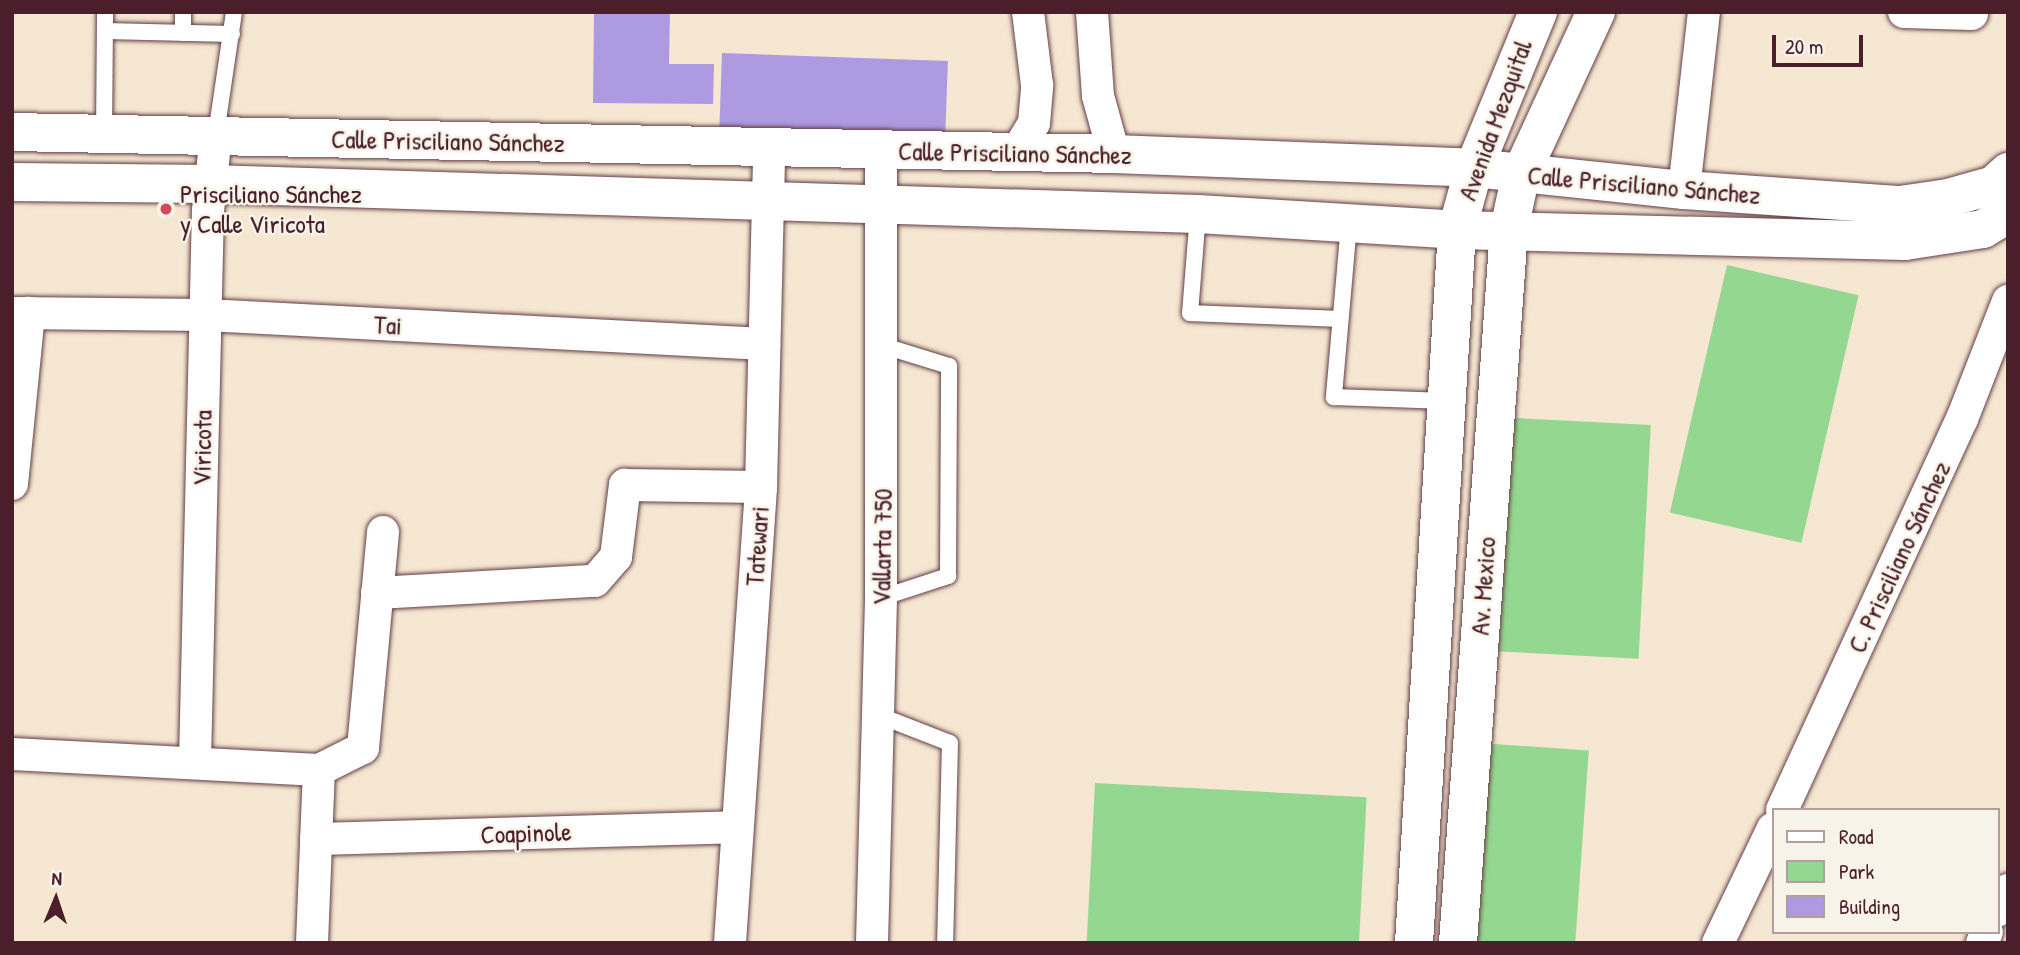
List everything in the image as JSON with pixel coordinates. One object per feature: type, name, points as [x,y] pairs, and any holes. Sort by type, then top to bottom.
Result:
[{"type":"main road","name":"Avenida Mezquital","points":[[1457,230],[1474,168],[1538,12]]},
{"type":"main road","name":"Avenida Mezquital","points":[[1508,229],[1521,174],[1596,12]]},
{"type":"main road","name":"Calle Prisciliano Sánchez","points":[[12,132],[1114,154],[1474,168],[1684,190],[1900,205],[1948,198],[1994,185],[2008,172]]},
{"type":"main road","name":"Calle Prisciliano Sánchez","points":[[12,182],[210,184],[881,207],[1198,214],[1457,230],[1508,229],[1905,241],[1983,229],[2008,214]]},
{"type":"main road","name":"Av. Mexico","points":[[1458,943],[1508,229]]},
{"type":"main road","name":"Av. Mexico","points":[[1414,943],[1457,230]]},
{"type":"street","points":[[1016,153],[1034,123],[1037,85],[1028,12]]},
{"type":"street","points":[[1092,12],[1098,96],[1114,154]]},
{"type":"street","points":[[1684,190],[1704,12]]},
{"type":"street","points":[[1904,12],[1972,14]]},
{"type":"street","name":"Viricota","points":[[195,761],[210,184],[216,134]]},
{"type":"street","name":"Tatewari","points":[[730,943],[761,487],[769,148]]},
{"type":"street","name":"Vallarta 750","points":[[872,943],[884,346],[881,150]]},
{"type":"street","name":"C. Prisciliano Sánchez","points":[[1783,808],[1962,419],[2008,301]]},
{"type":"street","points":[[12,484],[20,313]]},
{"type":"street","name":"Tai","points":[[20,313],[206,315],[764,345]]},
{"type":"street","points":[[377,593],[595,580],[617,557],[625,485],[761,487]]},
{"type":"street","points":[[12,754],[195,761],[318,770],[363,748],[383,532]]},
{"type":"street","points":[[312,943],[318,770]]},
{"type":"street","name":"Coapinole","points":[[316,839],[736,827]]},
{"type":"street","points":[[1718,943],[1772,830]]},
{"type":"street","points":[[1999,907],[2008,890]]},
{"type":"lane","points":[[104,134],[105,12]]},
{"type":"lane","points":[[183,12],[183,33]]},
{"type":"lane","points":[[216,134],[233,12]]},
{"type":"lane","points":[[105,30],[232,34]]},
{"type":"lane","points":[[1198,214],[1190,313],[1340,319]]},
{"type":"lane","points":[[1349,222],[1334,397],[1446,401]]},
{"type":"lane","points":[[881,598],[948,576],[949,366],[884,346]]},
{"type":"lane","points":[[878,715],[950,743],[945,943]]},
{"type":"green space","points":[[1727,265],[1859,295],[1801,543],[1670,512]]},
{"type":"green space","points":[[1497,417],[1651,425],[1639,659],[1485,651]]},
{"type":"green space","points":[[1481,743],[1589,751],[1575,943],[1467,943]]},
{"type":"green space","points":[[1095,783],[1367,797],[1359,943],[1087,943]]},
{"type":"building","points":[[594,12],[670,12],[669,64],[714,64],[713,104],[593,103]]},
{"type":"building","points":[[722,53],[948,61],[945,136],[719,128]]},
{"type":"place","name":"Prisciliano Sánchez y Calle Viricota","points":[[166,209]]}]
